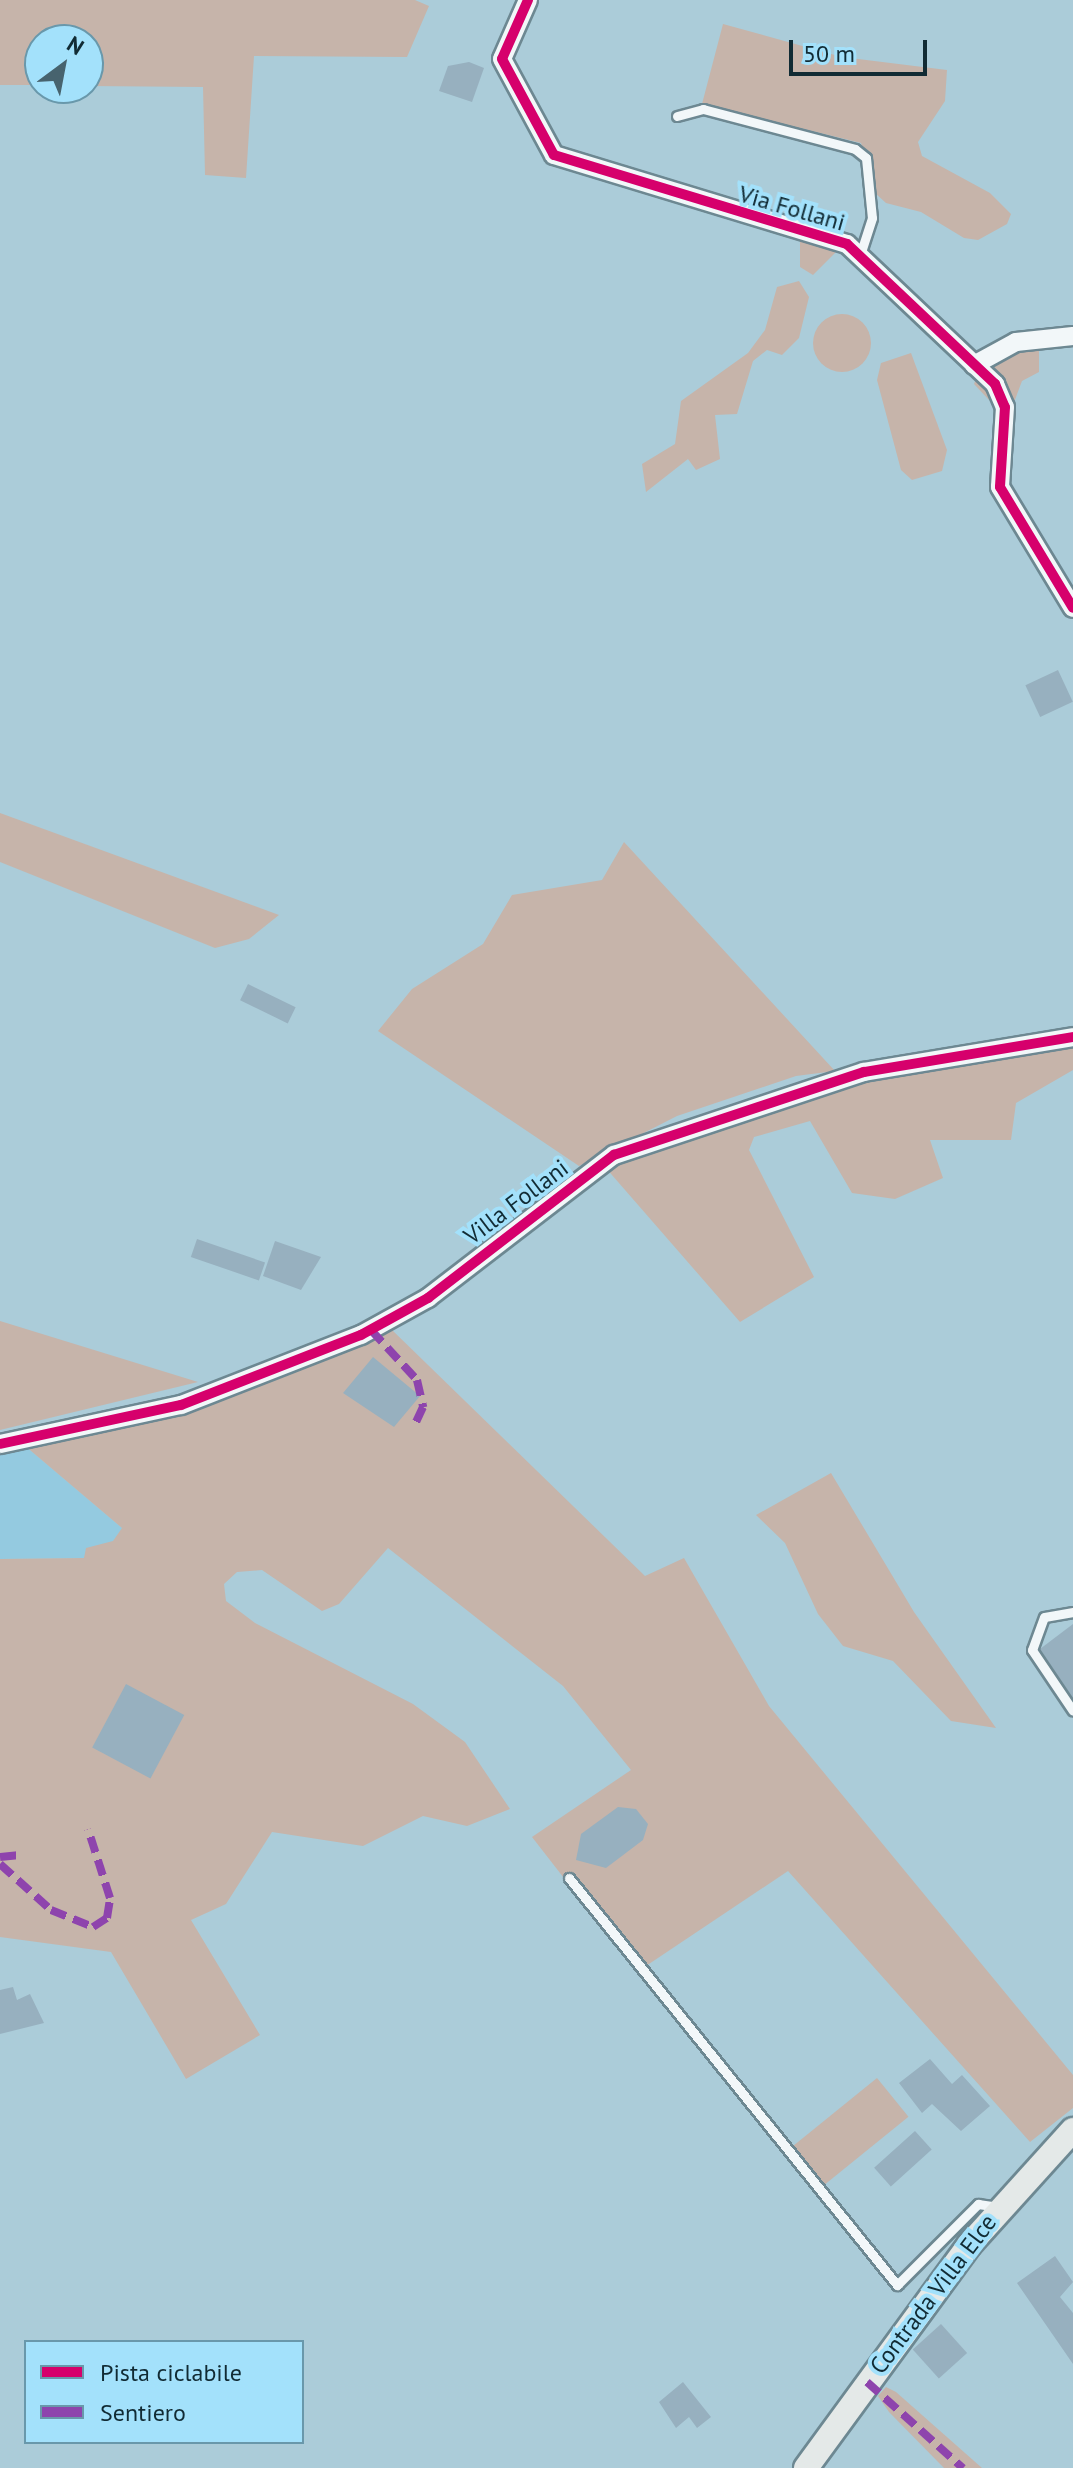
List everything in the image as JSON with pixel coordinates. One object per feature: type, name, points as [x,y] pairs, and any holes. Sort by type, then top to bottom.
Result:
[{"type":"main road","name":"Contrada Villa Elce","points":[[806,2468],[999,2207],[1073,2130]]},
{"type":"street","name":"Via Follani","points":[[528,0],[502,59],[554,155],[861,252],[974,365],[1005,407],[1000,487],[1009,512],[1073,608]]},
{"type":"street","points":[[974,365],[1016,342],[1073,336]]},
{"type":"street","name":"Villa Follani","points":[[0,1444],[181,1405],[360,1336],[428,1298],[614,1155],[864,1072],[1073,1037]]},
{"type":"lane","points":[[677,116],[703,109],[855,149],[866,158],[872,218],[861,252]]},
{"type":"lane","points":[[1073,1612],[1044,1617],[1032,1650],[1073,1711]]},
{"type":"lane","points":[[569,1878],[897,2285],[978,2204],[999,2207]]},
{"type":"shaded area","points":[[0,0],[415,0],[429,6],[407,57],[254,56],[246,178],[205,175],[203,87],[104,86],[104,24],[24,24],[24,85],[0,85]]},
{"type":"shaded area","points":[[723,24],[842,57],[947,70],[945,101],[918,142],[922,156],[990,193],[1011,214],[1007,224],[978,240],[964,238],[921,212],[886,203],[875,193],[861,143],[702,104]]},
{"type":"shaded area","points":[[800,239],[840,248],[813,275],[800,267]]},
{"type":"shaded area","points":[[799,281],[809,297],[799,338],[782,355],[767,350],[753,361],[737,414],[715,415],[720,459],[696,470],[688,459],[646,492],[642,464],[675,444],[681,401],[748,353],[765,330],[777,287]]},
{"type":"shaded area","points":[[842,314],[862,323],[871,343],[862,363],[842,372],[822,363],[813,343],[822,323]]},
{"type":"shaded area","points":[[1039,345],[1039,372],[1022,381],[1013,405],[989,400],[974,384],[986,354]]},
{"type":"shaded area","points":[[911,353],[947,450],[942,471],[912,480],[901,470],[877,380],[881,363]]},
{"type":"shaded area","points":[[0,813],[279,915],[249,939],[215,948],[0,862]]},
{"type":"shaded area","points":[[624,842],[835,1071],[796,1076],[677,1116],[579,1166],[378,1031],[412,989],[483,944],[512,895],[602,880]]},
{"type":"shaded area","points":[[1073,1045],[1073,1070],[1016,1103],[1011,1140],[930,1140],[943,1178],[895,1199],[852,1193],[810,1121],[754,1137],[749,1150],[814,1277],[740,1322],[605,1167],[832,1089]]},
{"type":"shaded area","points":[[0,1321],[198,1382],[0,1430]]},
{"type":"shaded area","points":[[391,1329],[645,1576],[684,1558],[769,1706],[1073,2075],[1073,2108],[1030,2142],[788,1871],[637,1972],[532,1837],[631,1770],[563,1686],[388,1548],[339,1604],[322,1611],[262,1570],[237,1572],[224,1584],[226,1601],[255,1623],[413,1704],[465,1742],[510,1809],[467,1826],[423,1816],[363,1846],[272,1832],[226,1904],[191,1920],[260,2035],[186,2079],[111,1952],[0,1937],[0,1559],[84,1558],[86,1548],[113,1541],[122,1528],[24,1445],[144,1417]]},
{"type":"shaded area","points":[[24,1445],[122,1528],[119,1538],[85,1558],[0,1559],[0,1450]]},
{"type":"shaded area","points":[[831,1473],[914,1612],[996,1728],[951,1721],[893,1661],[843,1646],[818,1614],[785,1543],[756,1515]]},
{"type":"shaded area","points":[[877,2078],[908,2117],[823,2186],[792,2147]]},
{"type":"shaded area","points":[[886,2387],[896,2392],[982,2468],[944,2468],[889,2412],[878,2396]]},
{"type":"building","points":[[469,62],[484,68],[472,102],[439,91],[448,66]]},
{"type":"building","points":[[1058,670],[1073,702],[1040,717],[1025,685]]},
{"type":"building","points":[[248,984],[296,1007],[288,1023],[240,1000]]},
{"type":"building","points":[[197,1239],[265,1262],[259,1280],[191,1257]]},
{"type":"building","points":[[275,1241],[321,1257],[301,1290],[263,1276]]},
{"type":"building","points":[[373,1357],[420,1396],[394,1427],[343,1393]]},
{"type":"building","points":[[1073,1624],[1073,1698],[1040,1649]]},
{"type":"building","points":[[126,1684],[184,1715],[150,1779],[92,1748]]},
{"type":"building","points":[[618,1807],[636,1809],[648,1824],[643,1840],[606,1868],[576,1860],[581,1834]]},
{"type":"building","points":[[13,1987],[17,2000],[30,1994],[44,2023],[0,2034],[0,1990]]},
{"type":"building","points":[[930,2059],[952,2084],[962,2075],[990,2106],[961,2131],[932,2104],[922,2113],[899,2083]]},
{"type":"building","points":[[915,2131],[932,2150],[891,2186],[874,2168]]},
{"type":"building","points":[[1055,2256],[1073,2282],[1060,2297],[1073,2313],[1073,2364],[1017,2283]]},
{"type":"building","points":[[941,2324],[967,2353],[939,2378],[913,2349]]},
{"type":"building","points":[[683,2382],[711,2417],[697,2428],[689,2417],[676,2428],[659,2402]]},
{"type":"marked path","points":[[371,1330],[417,1380],[423,1407],[415,1424]]},
{"type":"marked path","points":[[0,1864],[51,1910],[93,1927],[107,1918],[110,1898],[88,1829]]},
{"type":"marked path","points":[[0,1857],[20,1855]]},
{"type":"marked path","points":[[867,2382],[963,2468]]},
{"type":"cycle path","points":[[528,0],[502,59],[554,155],[847,244],[995,384],[1005,407],[1000,487],[1073,608]]},
{"type":"cycle path","points":[[0,1444],[181,1405],[361,1335],[428,1298],[614,1155],[864,1072],[1073,1037]]}]
